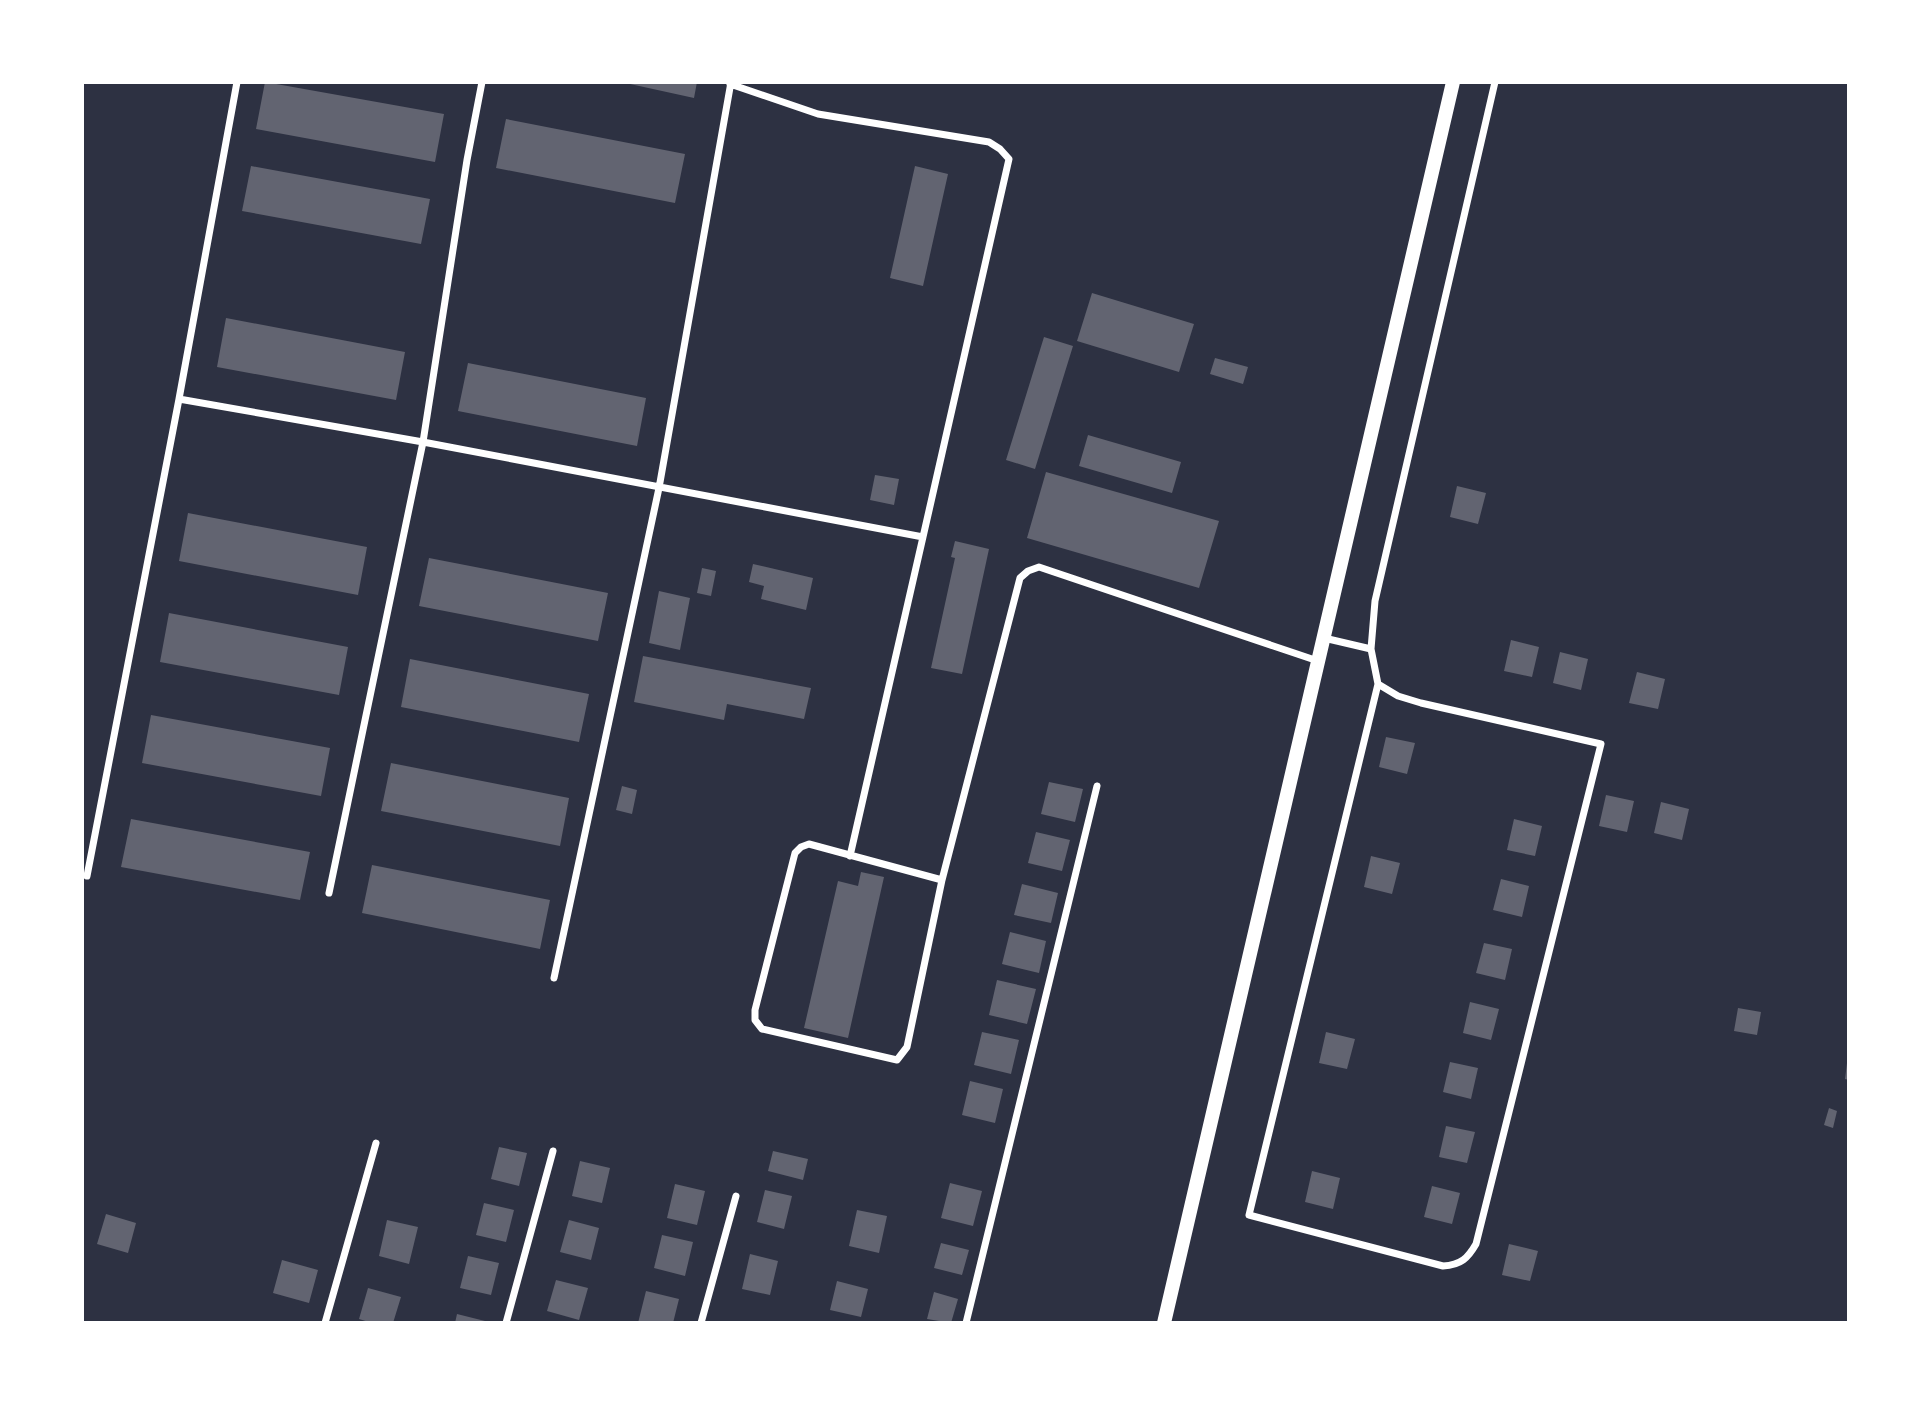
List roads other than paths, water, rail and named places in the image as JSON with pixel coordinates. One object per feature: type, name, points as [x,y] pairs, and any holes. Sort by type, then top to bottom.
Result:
[{"type":"main road","points":[[1164,1323],[1453,82]]},
{"type":"street","points":[[87,876],[237,82]]},
{"type":"street","points":[[330,893],[423,442],[467,160],[482,82]]},
{"type":"street","points":[[1378,684],[1398,696],[1421,704],[1601,744],[1476,1244],[1468,1257],[1456,1265],[1443,1265],[1249,1215],[1378,684],[1371,649],[1375,601],[1495,82]]},
{"type":"street","points":[[554,978],[659,488],[731,83],[818,114],[989,142],[1009,159],[850,856]]},
{"type":"street","points":[[179,399],[423,442],[923,537]]},
{"type":"street","points":[[942,880],[809,844],[801,847],[795,853],[755,1010],[755,1020],[762,1029],[897,1060],[907,1047],[942,880],[1020,578],[1028,571],[1039,567],[1318,662]]},
{"type":"street","points":[[1324,638],[1371,649]]},
{"type":"street","points":[[966,1323],[1097,786]]},
{"type":"street","points":[[325,1323],[376,1143]]},
{"type":"street","points":[[506,1323],[553,1151]]},
{"type":"street","points":[[701,1323],[736,1196]]}]
